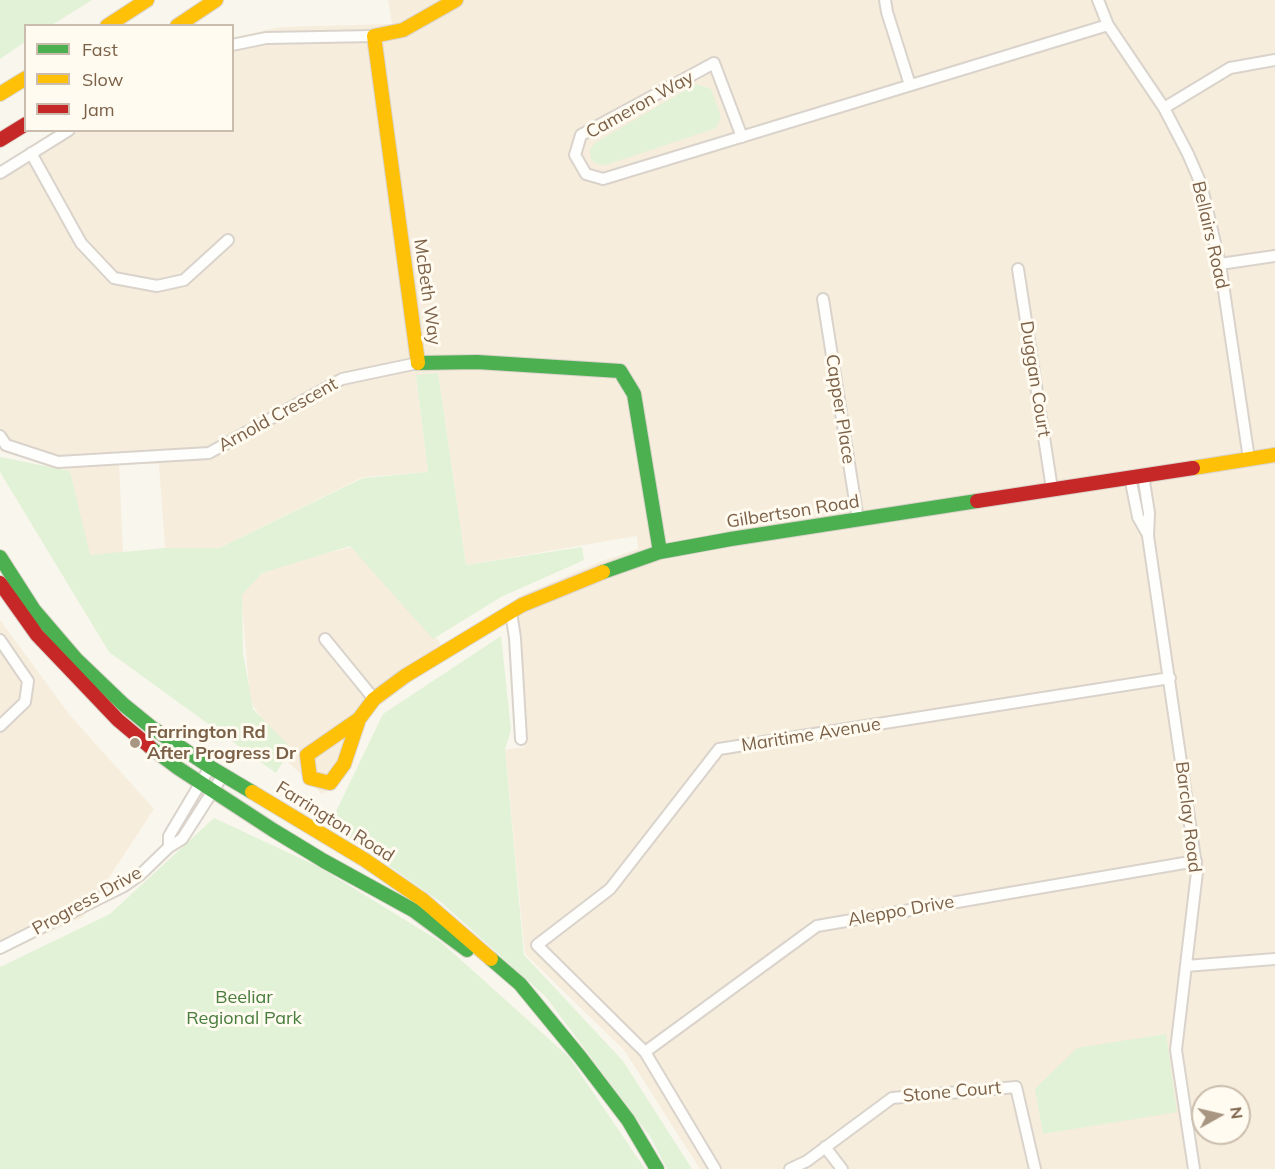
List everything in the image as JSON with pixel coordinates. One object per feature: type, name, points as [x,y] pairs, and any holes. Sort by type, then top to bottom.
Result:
[{"type":"street","points":[[110,24],[147,0]]},
{"type":"street","points":[[180,24],[216,0]]},
{"type":"street","points":[[234,45],[266,38],[374,36],[403,30],[456,0]]},
{"type":"street","points":[[885,0],[910,85]]},
{"type":"street","name":"Bellairs Road","points":[[1098,0],[1108,25],[1164,108],[1188,154],[1200,184],[1220,264],[1249,459]]},
{"type":"street","name":"Cameron Way","points":[[742,137],[714,63],[581,135],[574,155],[586,174],[603,179],[742,137],[1108,25]]},
{"type":"street","name":"McBeth Way","points":[[374,36],[418,363],[477,362],[620,371],[634,394],[660,552]]},
{"type":"street","points":[[1164,108],[1230,68],[1275,60]]},
{"type":"street","points":[[0,94],[24,79]]},
{"type":"street","points":[[0,140],[24,125]]},
{"type":"street","points":[[0,154],[13,132]]},
{"type":"street","points":[[0,173],[66,132]]},
{"type":"street","points":[[31,153],[81,243],[114,278],[157,286],[184,280],[228,240]]},
{"type":"street","points":[[1220,264],[1275,256]]},
{"type":"street","name":"Duggan Court","points":[[1018,269],[1053,489]]},
{"type":"street","name":"Capper Place","points":[[823,299],[858,519]]},
{"type":"street","name":"Arnold Crescent","points":[[0,436],[6,444],[58,462],[209,453],[342,379],[418,363]]},
{"type":"street","name":"Gilbertson Road","points":[[359,719],[344,764],[330,783],[310,778],[307,755],[359,719],[374,699],[405,676],[522,605],[615,567],[660,552],[1275,455]]},
{"type":"street","name":"Barclay Road","points":[[1137,476],[1149,513],[1148,536],[1197,872],[1176,1050],[1194,1169]]},
{"type":"street","name":"Farrington Road","points":[[0,557],[34,610],[76,659],[124,705],[151,727],[210,767],[365,860],[423,900],[520,984],[628,1120],[657,1169]]},
{"type":"street","name":"Farrington Road","points":[[0,583],[37,635],[118,720],[152,749],[207,787],[324,861],[413,910],[455,940],[549,1021]]},
{"type":"street","points":[[511,612],[515,638],[521,739]]},
{"type":"street","points":[[325,639],[374,699]]},
{"type":"street","points":[[0,640],[28,681],[25,702],[0,726]]},
{"type":"street","name":"Maritime Avenue","points":[[645,1052],[537,945],[610,889],[720,749],[1170,678]]},
{"type":"street","name":"Progress Drive","points":[[0,948],[124,886],[141,874],[169,847],[182,839],[207,787],[210,767]]},
{"type":"street","name":"Progress Drive","points":[[207,787],[223,775]]},
{"type":"street","name":"Aleppo Drive","points":[[645,1052],[817,926],[1196,861]]},
{"type":"street","points":[[1186,966],[1275,958]]},
{"type":"street","points":[[645,1052],[715,1169]]},
{"type":"street","name":"Stone Court","points":[[790,1169],[807,1161],[892,1098],[1016,1087],[1035,1169]]},
{"type":"street","points":[[825,1147],[842,1169]]},
{"type":"shaded area","points":[[388,0],[1275,0],[1275,1169],[700,1169],[624,1050],[525,954],[505,750],[525,747],[515,618],[522,595],[602,561],[638,549],[637,536],[466,565],[438,373],[416,376],[428,472],[363,477],[219,548],[165,548],[159,464],[119,464],[123,554],[89,555],[70,471],[0,451],[0,166],[57,132],[234,132],[234,37],[281,27],[392,24]]},
{"type":"shaded area","points":[[357,546],[439,641],[446,658],[405,682],[368,715],[340,784],[322,794],[289,763],[250,700],[241,592],[271,566]]},
{"type":"shaded area","points":[[0,620],[69,714],[154,809],[83,917],[0,955]]},
{"type":"green space","points":[[0,0],[92,0],[54,24],[24,24],[24,43],[0,59]]},
{"type":"green space","points":[[696,84],[711,89],[721,117],[716,128],[606,165],[597,164],[591,159],[590,150],[595,143]]},
{"type":"green space","points":[[438,373],[466,565],[582,547],[584,560],[501,597],[433,639],[350,546],[262,573],[242,595],[243,653],[253,709],[289,746],[286,757],[276,773],[109,652],[0,472],[0,457],[70,471],[90,555],[165,548],[219,548],[363,478],[428,472],[416,375]]},
{"type":"green space","points":[[501,636],[511,730],[505,749],[524,955],[623,1061],[692,1169],[667,1169],[651,1138],[546,997],[442,903],[330,824],[383,714]]},
{"type":"green space","name":"Beeliar Regional Park","points":[[214,818],[319,867],[441,942],[569,1057],[645,1169],[0,1169],[0,967],[110,914]]},
{"type":"green space","points":[[1166,1034],[1177,1112],[1043,1134],[1035,1089],[1077,1048]]},
{"type":"building","points":[[296,802],[303,806],[300,810],[294,806]]},
{"type":"traffic: fast","points":[[418,363],[477,362],[620,371],[634,394],[660,552]]},
{"type":"traffic: fast","points":[[603,572],[660,552],[977,501]]},
{"type":"traffic: fast","points":[[0,557],[34,610],[76,659],[124,705],[151,727],[252,792]]},
{"type":"traffic: fast","points":[[150,747],[273,830],[413,910],[467,950]]},
{"type":"traffic: fast","points":[[491,959],[520,984],[580,1057],[628,1120],[657,1169]]},
{"type":"traffic: slow","points":[[110,24],[147,0]]},
{"type":"traffic: slow","points":[[180,24],[216,0]]},
{"type":"traffic: slow","points":[[418,363],[374,36],[403,30],[456,0]]},
{"type":"traffic: slow","points":[[0,94],[24,79]]},
{"type":"traffic: slow","points":[[1193,468],[1275,455]]},
{"type":"traffic: slow","points":[[359,719],[344,764],[330,783],[310,778],[307,755],[359,719],[374,699],[405,676],[522,605],[603,572]]},
{"type":"traffic: slow","points":[[252,792],[365,860],[423,900],[491,959]]},
{"type":"traffic: jam","points":[[0,140],[24,125]]},
{"type":"traffic: jam","points":[[977,501],[1193,468]]},
{"type":"traffic: jam","points":[[0,583],[37,635],[118,720],[150,747]]},
{"type":"place","name":"Farrington Rd After Progress Dr","points":[[135,743]]}]
